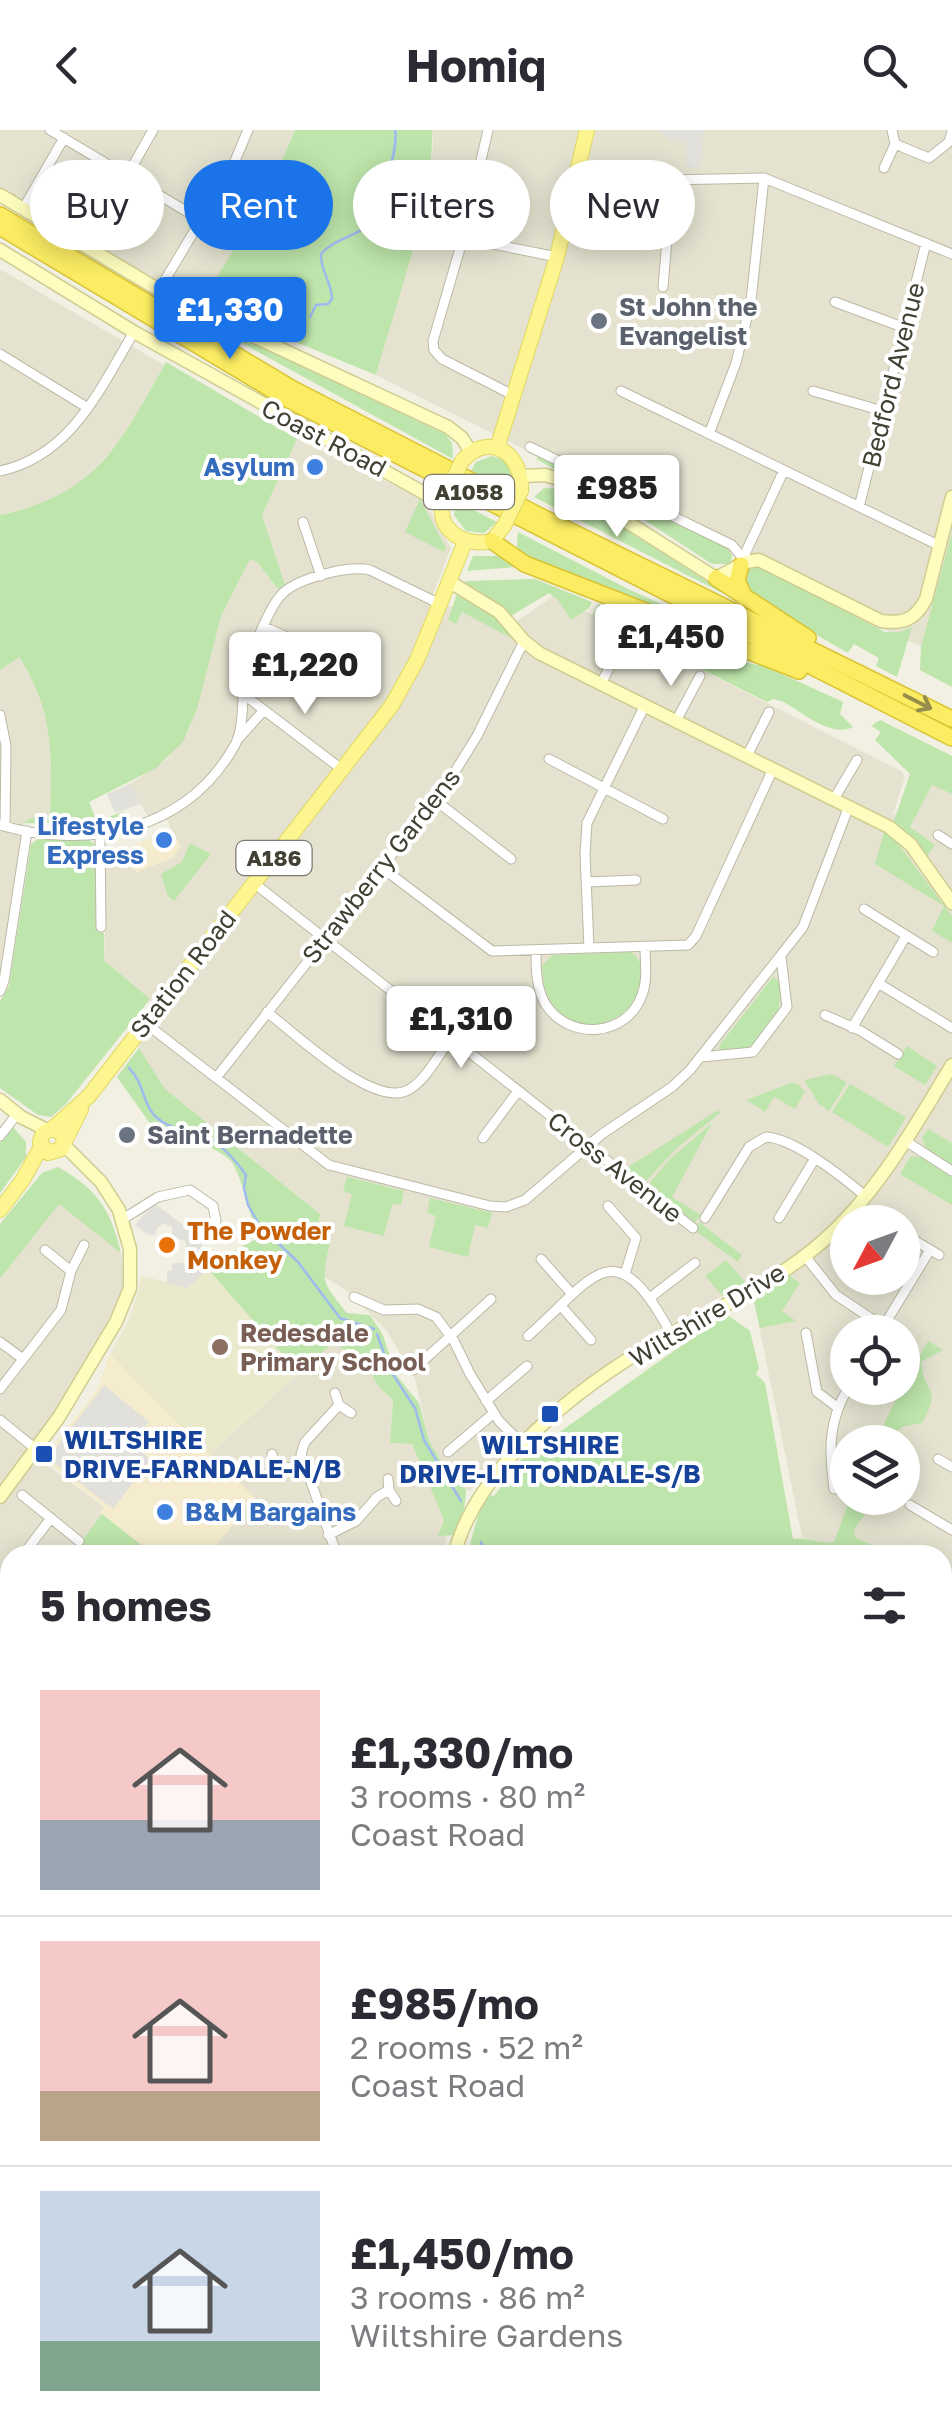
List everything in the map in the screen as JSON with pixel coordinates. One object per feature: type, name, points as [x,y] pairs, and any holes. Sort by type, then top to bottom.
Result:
[{"type":"highway","name":"Coast Road","points":[[0,215],[293,389],[952,719]]},
{"type":"highway","name":"Coast Road","points":[[0,228],[289,400],[951,737]]},
{"type":"highway","points":[[492,541],[525,564],[760,654],[951,737]]},
{"type":"highway","points":[[744,561],[738,581],[746,598]]},
{"type":"highway","points":[[716,578],[884,685]]},
{"type":"main road","points":[[580,160],[587,130]]},
{"type":"main road","points":[[498,448],[558,250]]},
{"type":"main road","points":[[483,447],[498,448],[510,455],[522,484],[504,526],[492,541],[465,542],[444,520],[444,499],[466,456],[483,447]]},
{"type":"main road","name":"Station Road","points":[[0,1210],[392,705],[417,660],[465,542]]},
{"type":"street","points":[[50,130],[100,160]]},
{"type":"street","points":[[136,160],[153,130]]},
{"type":"street","points":[[235,160],[248,130]]},
{"type":"street","points":[[481,160],[488,130]]},
{"type":"street","points":[[884,168],[896,144],[892,130]]},
{"type":"street","points":[[896,144],[930,158],[949,142],[952,130]]},
{"type":"street","points":[[23,209],[64,138]]},
{"type":"street","points":[[709,434],[736,362],[751,302],[764,178]]},
{"type":"street","points":[[695,179],[764,178],[952,254]]},
{"type":"street","points":[[0,195],[160,290],[448,427],[462,438],[466,456]]},
{"type":"street","name":"Bedford Avenue","points":[[858,506],[926,244]]},
{"type":"street","points":[[160,290],[184,249]]},
{"type":"street","name":"Coast Road","points":[[0,250],[134,332],[444,499]]},
{"type":"street","points":[[459,250],[433,340],[434,350],[442,360],[514,396]]},
{"type":"street","points":[[526,250],[557,256]]},
{"type":"street","points":[[662,286],[665,250]]},
{"type":"street","points":[[835,302],[905,328]]},
{"type":"street","points":[[0,471],[30,462],[74,430],[134,332]]},
{"type":"street","points":[[3,358],[88,408]]},
{"type":"street","points":[[621,391],[940,546]]},
{"type":"street","points":[[813,391],[883,412]]},
{"type":"street","points":[[530,447],[732,545],[744,561]]},
{"type":"street","points":[[744,561],[784,470]]},
{"type":"street","points":[[522,484],[538,474],[558,479],[716,578],[744,561],[759,560],[880,621],[897,623],[910,620],[926,599],[952,497]]},
{"type":"street","points":[[303,522],[320,576]]},
{"type":"street","points":[[238,740],[246,672],[282,593],[320,576],[364,568],[440,604]]},
{"type":"street","points":[[450,582],[499,612],[539,653],[849,806],[906,840],[952,903]]},
{"type":"street","points":[[264,627],[324,653]]},
{"type":"street","points":[[601,684],[624,638]]},
{"type":"street","name":"Strawberry Gardens","points":[[216,1078],[436,800],[477,736],[524,641]]},
{"type":"street","points":[[676,721],[700,676]]},
{"type":"street","points":[[243,694],[344,771]]},
{"type":"street","points":[[590,948],[587,823],[645,705]]},
{"type":"street","points":[[0,715],[6,746],[2,825],[28,832],[100,834],[146,824],[190,798],[264,710]]},
{"type":"street","points":[[747,756],[769,712]]},
{"type":"street","points":[[549,759],[663,819]]},
{"type":"street","points":[[834,799],[857,760]]},
{"type":"street","points":[[381,868],[486,948],[498,952],[684,946],[693,940],[773,769]]},
{"type":"street","points":[[852,771],[862,777]]},
{"type":"street","points":[[436,800],[511,859]]},
{"type":"street","points":[[144,1023],[329,1165],[506,1208],[520,1203],[588,1146],[672,1087],[701,1057],[807,920],[849,806]]},
{"type":"street","points":[[0,991],[28,832]]},
{"type":"street","points":[[100,834],[102,927]]},
{"type":"street","points":[[938,835],[952,844]]},
{"type":"street","points":[[587,882],[636,880]]},
{"type":"street","name":"Cross Avenue","points":[[254,883],[693,1228]]},
{"type":"street","points":[[864,909],[932,952]]},
{"type":"street","points":[[852,1028],[906,936]]},
{"type":"street","points":[[536,950],[539,990],[550,1009],[566,1023],[589,1030],[618,1023],[636,1007],[646,980],[645,947]]},
{"type":"street","points":[[701,1057],[746,1054],[756,1048],[787,1007],[781,957]]},
{"type":"street","points":[[878,983],[952,1028]]},
{"type":"street","points":[[267,1012],[355,1079],[393,1094],[408,1091],[416,1084],[451,1038]]},
{"type":"street","points":[[825,1015],[898,1054]]},
{"type":"street","name":"Wiltshire Drive","points":[[457,1545],[477,1501],[497,1473],[586,1391],[671,1334],[805,1256],[838,1227],[907,1142],[948,1082],[952,1065]]},
{"type":"street","points":[[483,1138],[518,1091]]},
{"type":"street","points":[[0,1100],[92,1174],[108,1192],[123,1220],[131,1259],[126,1299],[100,1348],[37,1450],[0,1496]]},
{"type":"street","points":[[0,1136],[19,1116]]},
{"type":"street","points":[[705,1218],[745,1153],[762,1138],[778,1138],[866,1196]]},
{"type":"street","points":[[907,1142],[952,1170]]},
{"type":"street","points":[[779,1218],[814,1160]]},
{"type":"street","points":[[123,1220],[163,1194],[190,1190],[214,1206],[216,1220],[210,1229]]},
{"type":"street","points":[[608,1206],[636,1238]]},
{"type":"street","points":[[712,1207],[725,1215]]},
{"type":"street","points":[[625,1274],[636,1238],[647,1229]]},
{"type":"street","points":[[920,1243],[935,1252],[920,1270]]},
{"type":"street","points":[[0,1389],[60,1310],[84,1244]]},
{"type":"street","points":[[45,1250],[71,1271]]},
{"type":"street","points":[[805,1256],[836,1294],[863,1315]]},
{"type":"street","points":[[541,1258],[571,1293]]},
{"type":"street","points":[[651,1297],[694,1263]]},
{"type":"street","points":[[528,1336],[571,1293],[599,1274],[625,1274],[651,1297],[671,1334]]},
{"type":"street","points":[[354,1297],[384,1310],[427,1311],[451,1336],[494,1413],[524,1446]]},
{"type":"street","points":[[413,1370],[492,1299]]},
{"type":"street","points":[[561,1306],[592,1340]]},
{"type":"street","points":[[806,1333],[816,1392],[836,1407],[832,1425]]},
{"type":"street","points":[[0,1342],[23,1359]]},
{"type":"street","points":[[414,1349],[424,1360]]},
{"type":"street","points":[[486,1401],[527,1366]]},
{"type":"street","points":[[335,1394],[339,1404],[350,1413]]},
{"type":"street","points":[[333,1545],[315,1485],[303,1462],[303,1444],[339,1404]]},
{"type":"street","points":[[448,1452],[494,1413]]},
{"type":"street","points":[[0,1420],[37,1450]]},
{"type":"street","points":[[272,1454],[272,1469],[303,1462]]},
{"type":"street","points":[[938,1459],[952,1467]]},
{"type":"street","points":[[328,1535],[356,1521],[388,1484],[396,1501]]},
{"type":"street","points":[[22,1494],[79,1540]]},
{"type":"street","points":[[920,1510],[952,1530]]},
{"type":"street","points":[[31,1545],[52,1518]]},
{"type":"shaded area","points":[[0,130],[295,130],[282,160],[184,160],[184,250],[233,250],[201,303],[103,250],[164,250],[164,160],[30,160],[30,207],[0,189]]},
{"type":"shaded area","points":[[432,130],[952,130],[952,532],[921,647],[376,375],[410,250],[530,250],[530,160],[431,160]]},
{"type":"shaded area","points":[[657,130],[703,130],[701,168],[695,168],[695,160],[686,160],[687,142],[671,140]]},
{"type":"shaded area","points":[[0,269],[164,365],[125,435],[86,479],[46,503],[0,515]]},
{"type":"shaded area","points":[[297,439],[424,500],[451,548],[432,597],[502,632],[553,596],[593,615],[901,771],[905,777],[893,815],[896,813],[909,827],[932,784],[952,794],[952,1545],[871,1545],[855,1537],[825,1544],[802,1537],[750,1282],[619,1359],[504,1452],[470,1491],[466,1490],[442,1463],[429,1440],[415,1379],[387,1331],[346,1290],[323,1276],[330,1242],[317,1230],[320,1214],[165,1089],[139,1048],[150,999],[104,960],[106,866],[113,854],[137,872],[180,847],[162,810],[148,817],[130,784],[165,761],[189,731],[221,616],[250,558],[278,589],[285,585],[262,515]]},
{"type":"shaded area","points":[[0,642],[19,657],[39,693],[49,728],[51,771],[50,819],[36,822],[34,818],[23,824],[0,983]]},
{"type":"shaded area","points":[[130,784],[141,804],[115,813],[107,794]]},
{"type":"shaded area","points":[[172,830],[181,847],[172,858],[137,872],[113,854]]},
{"type":"shaded area","points":[[59,1203],[121,1253],[125,1279],[110,1323],[32,1454],[104,1507],[100,1512],[141,1545],[0,1545],[0,1279]]},
{"type":"shaded area","points":[[154,1203],[199,1237],[208,1269],[187,1288],[167,1283],[167,1271],[172,1270],[172,1264],[187,1262],[186,1241],[172,1237],[172,1227],[164,1223],[155,1235],[135,1225]]},
{"type":"shaded area","name":"Redesdale Primary School","points":[[214,1262],[333,1341],[209,1455],[110,1354],[130,1318],[142,1276],[187,1287]]},
{"type":"shaded area","points":[[333,1341],[369,1370],[393,1400],[390,1443],[412,1444],[449,1523],[445,1545],[216,1545],[255,1498],[209,1455]]},
{"type":"shaded area","points":[[110,1354],[255,1498],[216,1545],[141,1545],[100,1513],[104,1506],[43,1459],[97,1390]]},
{"type":"shaded area","points":[[104,1385],[149,1422],[133,1443],[150,1460],[113,1509],[48,1458]]},
{"type":"green space","points":[[295,130],[432,130],[431,160],[353,160],[353,250],[412,250],[376,375],[201,303],[233,250],[333,250],[333,160],[282,160]]},
{"type":"green space","points":[[178,308],[445,434],[452,443],[453,459]]},
{"type":"green space","points":[[166,362],[297,439],[262,515],[285,585],[278,589],[257,562],[250,559],[221,616],[197,709],[183,742],[156,768],[89,802],[97,821],[123,812],[121,825],[23,823],[34,817],[37,822],[50,819],[49,735],[40,698],[19,657],[0,670],[0,515],[34,506],[84,479],[119,440]]},
{"type":"green space","points":[[541,455],[727,547],[732,555],[731,564],[712,564],[623,506],[536,459]]},
{"type":"green space","points":[[492,456],[510,468],[513,490],[471,471],[476,462]]},
{"type":"green space","points":[[544,488],[562,489],[738,601],[534,497]]},
{"type":"green space","points":[[420,499],[446,548],[444,552],[405,532]]},
{"type":"green space","points":[[457,502],[497,522],[484,533],[466,531],[454,515]]},
{"type":"green space","points":[[518,532],[628,589],[721,631],[719,634],[531,562],[517,547]]},
{"type":"green space","points":[[952,532],[952,687],[920,670],[921,647]]},
{"type":"green space","points":[[473,556],[503,556],[515,567],[467,571]]},
{"type":"green space","points":[[751,567],[760,567],[885,632],[912,627],[897,677],[876,666],[879,658],[854,644],[848,653],[754,599],[741,576]]},
{"type":"green space","points":[[535,579],[592,602],[571,620],[549,593],[511,616],[465,581]]},
{"type":"green space","points":[[457,594],[493,613],[513,639],[462,612],[456,624],[448,620]]},
{"type":"green space","points":[[598,604],[659,634],[764,666],[843,702],[840,714],[853,727],[826,727],[782,701],[767,702],[593,615]]},
{"type":"green space","points":[[880,720],[952,756],[952,794],[932,785],[910,827],[935,845],[926,858],[893,824],[910,774],[875,740],[881,732],[871,726]]},
{"type":"green space","points":[[884,832],[896,841],[952,916],[952,943],[932,931],[944,906],[875,864]]},
{"type":"green space","points":[[38,839],[89,840],[96,845],[97,932],[104,933],[104,960],[150,999],[65,1105],[51,1117],[38,1115],[0,1088],[0,1001],[9,986],[31,844]]},
{"type":"green space","points":[[190,843],[211,854],[174,901],[168,896],[161,874],[182,862]]},
{"type":"green space","points":[[631,952],[639,961],[640,980],[629,1007],[618,1017],[590,1024],[576,1022],[563,1016],[549,1000],[542,966],[552,955]]},
{"type":"green space","points":[[773,977],[779,981],[780,1002],[770,1026],[748,1048],[720,1050],[719,1046]]},
{"type":"green space","points":[[907,1046],[937,1066],[925,1085],[894,1066]]},
{"type":"green space","points":[[139,1048],[165,1089],[320,1214],[317,1230],[330,1242],[325,1274],[328,1287],[347,1313],[370,1315],[382,1333],[397,1376],[419,1403],[429,1440],[442,1463],[466,1490],[464,1511],[454,1535],[438,1536],[444,1520],[412,1444],[390,1443],[393,1400],[369,1370],[334,1342],[299,1373],[208,1269],[258,1238],[245,1196],[227,1157],[202,1142],[177,1145],[149,1122],[117,1077]]},
{"type":"green space","points":[[831,1074],[847,1082],[829,1111],[819,1104],[804,1080]]},
{"type":"green space","points":[[791,1083],[805,1092],[795,1109],[774,1097],[765,1112],[746,1100]]},
{"type":"green space","points":[[850,1084],[906,1117],[888,1147],[832,1112]]},
{"type":"green space","points":[[718,1110],[720,1113],[677,1148],[643,1184],[625,1169]]},
{"type":"green space","points":[[712,1123],[672,1197],[701,1215],[694,1224],[646,1187],[669,1160]]},
{"type":"green space","points":[[13,1127],[26,1142],[26,1157],[0,1193],[0,1143]]},
{"type":"green space","points":[[928,1129],[952,1143],[952,1165],[927,1150],[922,1138]]},
{"type":"green space","points":[[914,1156],[952,1177],[952,1205],[900,1174]]},
{"type":"green space","points":[[58,1167],[100,1202],[121,1253],[59,1204],[0,1279],[0,1224],[42,1173]]},
{"type":"green space","points":[[347,1177],[404,1191],[401,1205],[392,1204],[384,1236],[344,1226],[352,1194],[343,1191]]},
{"type":"green space","points":[[430,1198],[492,1213],[488,1228],[475,1225],[468,1257],[429,1247],[436,1216],[427,1213]]},
{"type":"green space","points":[[699,1222],[742,1255],[738,1262],[694,1230]]},
{"type":"green space","points":[[726,1260],[746,1283],[723,1296],[705,1276]]},
{"type":"green space","points":[[788,1275],[800,1283],[782,1311],[796,1321],[760,1328],[753,1297]]},
{"type":"green space","points":[[726,1314],[750,1331],[759,1368],[756,1374],[765,1383],[793,1539],[834,1542],[844,1515],[864,1515],[854,1530],[855,1537],[871,1545],[470,1545],[482,1501],[494,1496],[502,1486],[500,1482],[516,1463]]},
{"type":"green space","points":[[928,1341],[943,1350],[921,1362],[932,1396],[922,1423],[884,1425],[893,1405],[920,1405],[920,1356]]},
{"type":"green space","points":[[102,1514],[141,1545],[79,1545]]},
{"type":"waterway","points":[[310,317],[316,305],[328,304],[332,299],[321,254],[372,220],[391,165],[395,130]]},
{"type":"waterway","points":[[129,1068],[155,1116],[168,1125],[206,1136],[238,1164],[246,1175],[248,1205],[260,1226],[298,1262],[340,1318],[374,1329]]},
{"type":"waterway","points":[[377,1334],[390,1370],[415,1408],[424,1440],[461,1501]]},
{"type":"place","name":"St John the Evangelist","points":[[599,321]]},
{"type":"place","name":"Asylum","points":[[315,467]]},
{"type":"place","name":"Lifestyle Express","points":[[164,840]]},
{"type":"place","name":"Saint Bernadette","points":[[127,1135]]},
{"type":"place","name":"The Powder Monkey","points":[[167,1245]]},
{"type":"place","name":"Redesdale Primary School","points":[[220,1347]]},
{"type":"place","name":"WILTSHIRE DRIVE-LITTONDALE-S/B","points":[[550,1414]]},
{"type":"place","name":"WILTSHIRE DRIVE-FARNDALE-N/B","points":[[44,1454]]},
{"type":"place","name":"B&M Bargains","points":[[165,1512]]}]
